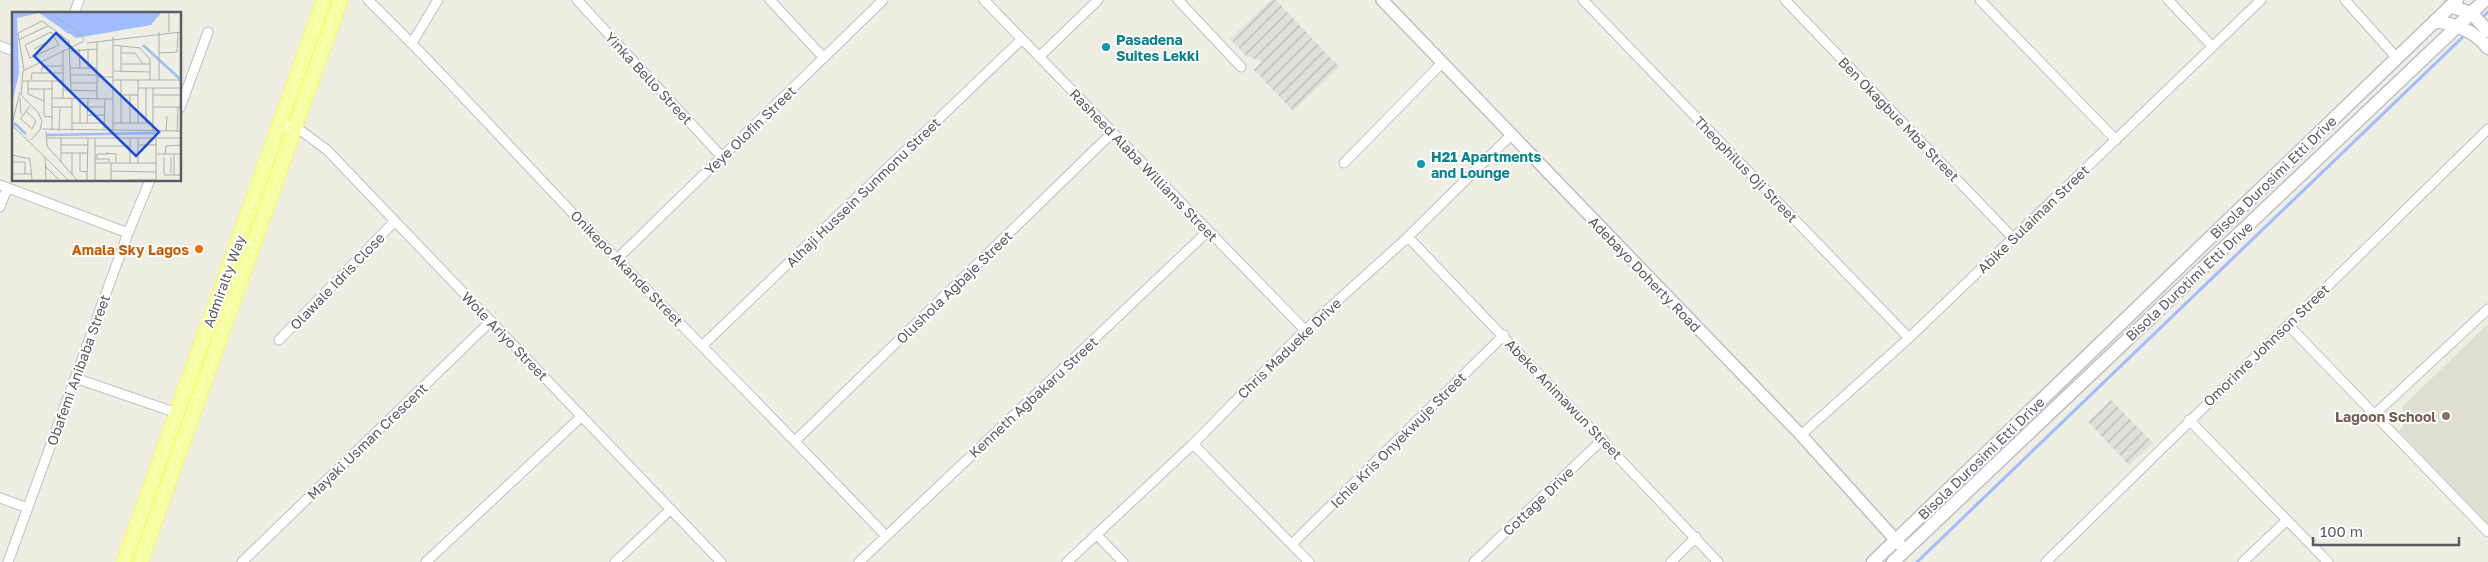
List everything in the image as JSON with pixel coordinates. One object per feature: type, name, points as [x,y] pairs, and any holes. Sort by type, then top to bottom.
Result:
[{"type":"main road","name":"Admiralty Way","points":[[124,562],[324,0]]},
{"type":"main road","name":"Admiralty Way","points":[[140,562],[340,0]]},
{"type":"main road","name":"Bisola Durotimi Etti Drive","points":[[1893,562],[2465,29],[2479,22],[2485,0]]},
{"type":"main road","name":"Bisola Durosimi Etti Drive","points":[[1873,562],[2454,3]]},
{"type":"main road","points":[[2454,3],[2479,22]]},
{"type":"main road","points":[[2435,21],[2465,29],[2488,48]]},
{"type":"street","points":[[75,12],[79,0]]},
{"type":"street","name":"Onikepo Akande Street","points":[[368,0],[412,43],[617,259],[703,345],[886,536]]},
{"type":"street","points":[[412,43],[438,0]]},
{"type":"street","name":"Yinka Bello Street","points":[[577,0],[722,157]]},
{"type":"street","points":[[770,0],[824,58]]},
{"type":"street","name":"Yeye Olofin Street","points":[[617,259],[884,0]]},
{"type":"street","name":"Rasheed Alaba Williams Street","points":[[984,0],[1305,330]]},
{"type":"street","points":[[1039,57],[1098,0]]},
{"type":"street","points":[[1178,0],[1241,67]]},
{"type":"street","name":"Adebayo Doherty Road","points":[[1382,0],[1801,435],[1905,550]]},
{"type":"street","name":"Theophilus Oji Street","points":[[1583,0],[1909,338]]},
{"type":"street","name":"Ben Okagbue Mba Street","points":[[1785,0],[2013,238]]},
{"type":"street","points":[[1980,0],[2116,140]]},
{"type":"street","points":[[2168,0],[2212,46]]},
{"type":"street","name":"Abike Sulaiman Street","points":[[1801,435],[1909,338],[2261,0]]},
{"type":"street","points":[[2345,0],[2397,58]]},
{"type":"street","points":[[181,105],[208,32]]},
{"type":"street","name":"Alhaji Hussein Sunmonu Street","points":[[703,345],[1022,40]]},
{"type":"street","points":[[0,46],[12,50]]},
{"type":"street","points":[[1344,164],[1442,63]]},
{"type":"street","name":"Wole Ariyo Street","points":[[279,124],[294,127],[308,134],[327,150],[721,562]]},
{"type":"street","name":"Omorinre Johnson Street","points":[[2046,562],[2488,129]]},
{"type":"street","name":"Olushola Agbaje Street","points":[[796,441],[1112,133]]},
{"type":"street","name":"Chris Madueke Drive","points":[[1066,562],[1193,444],[1305,330],[1408,237],[1511,135]]},
{"type":"street","name":"Obafemi Anibaba Street","points":[[8,562],[128,233],[150,181]]},
{"type":"street","points":[[0,207],[3,187],[128,233]]},
{"type":"street","name":"Olawale Idris Close","points":[[278,340],[395,221]]},
{"type":"street","name":"Kenneth Agbakaru Street","points":[[859,562],[1208,232]]},
{"type":"street","name":"Abeke Animawun Street","points":[[1408,237],[1504,335],[1718,562]]},
{"type":"street","points":[[2375,414],[2488,309]]},
{"type":"street","name":"Mayaki Usman Crescent","points":[[242,562],[491,321]]},
{"type":"street","points":[[2288,325],[2488,532]]},
{"type":"street","name":"Ichie Kris Onyekwuje Street","points":[[1292,544],[1504,335]]},
{"type":"street","points":[[75,378],[176,413]]},
{"type":"street","points":[[426,562],[582,416]]},
{"type":"street","points":[[2189,420],[2328,562]]},
{"type":"street","name":"Cottage Drive","points":[[1474,562],[1603,439]]},
{"type":"street","points":[[1193,444],[1309,562]]},
{"type":"street","points":[[0,498],[28,508]]},
{"type":"street","points":[[615,562],[671,509]]},
{"type":"street","points":[[2243,562],[2287,520]]},
{"type":"street","points":[[1096,534],[1123,562]]},
{"type":"street","points":[[1671,562],[1696,538]]},
{"type":"shaded area","points":[[1271,0],[1276,0],[1339,67],[1293,111],[1254,70],[1262,61],[1246,56],[1230,39]]},
{"type":"shaded area","name":"Lagoon School","points":[[2488,324],[2488,524],[2399,431],[2403,427],[2403,406]]},
{"type":"shaded area","points":[[2111,400],[2153,443],[2129,465],[2088,422]]},
{"type":"waterway","points":[[2481,19],[2488,12]]},
{"type":"waterway","points":[[1917,562],[2466,34]]},
{"type":"place","name":"Pasadena Suites Lekki","points":[[1106,47]]},
{"type":"place","name":"H21 Apartments and Lounge","points":[[1421,164]]},
{"type":"place","name":"Amala Sky Lagos","points":[[199,249]]},
{"type":"place","name":"Lagoon School","points":[[2446,416]]}]
